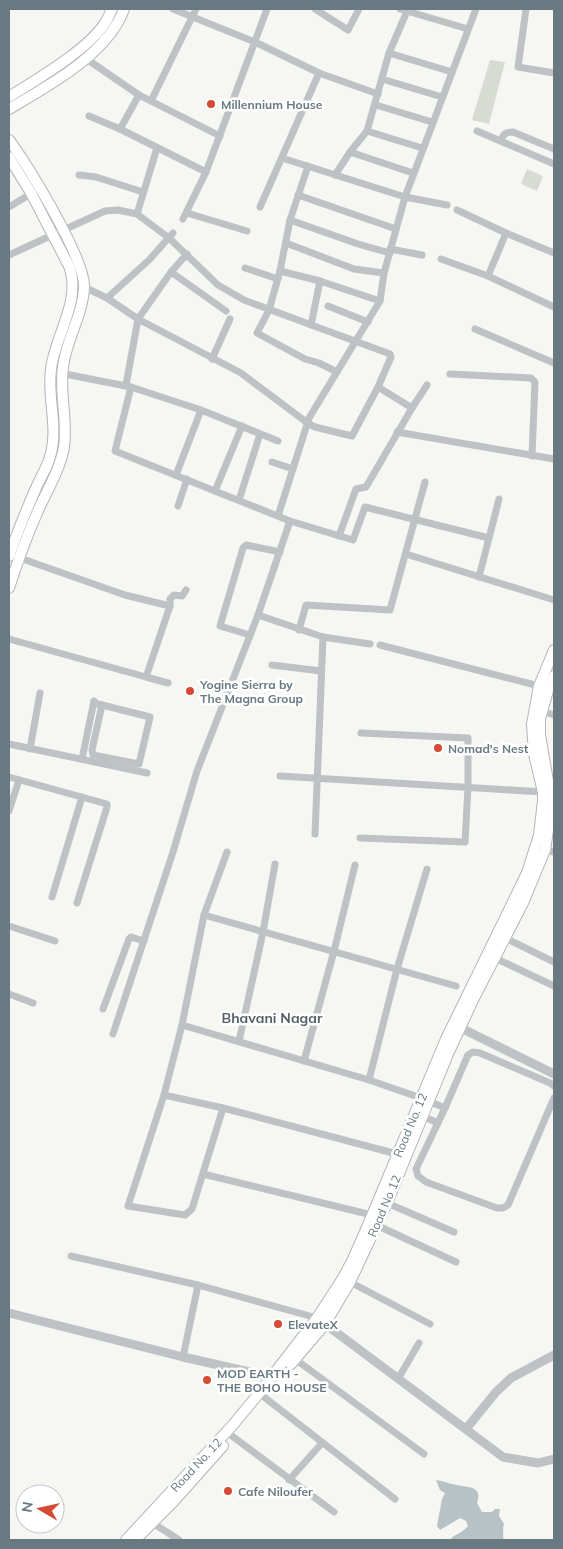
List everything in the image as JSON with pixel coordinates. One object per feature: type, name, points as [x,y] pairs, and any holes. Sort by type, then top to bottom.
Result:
[{"type":"main road","points":[[9,97],[94,37],[105,23],[112,9]]},
{"type":"main road","points":[[9,110],[40,91],[102,44],[114,29],[124,9]]},
{"type":"main road","points":[[9,140],[57,232],[84,275],[81,306],[64,357],[62,373],[65,430],[60,462],[28,532],[12,556]]},
{"type":"main road","points":[[9,157],[36,191]]},
{"type":"main road","points":[[9,588],[12,556],[18,528],[50,459],[53,444],[54,430],[50,371],[71,303],[74,286],[57,232]]},
{"type":"main road","name":"Road No. 12","points":[[126,1540],[232,1426],[321,1321],[343,1278],[397,1154],[425,1099],[446,1039],[527,873],[550,793],[534,754],[532,724],[539,686],[554,650]]},
{"type":"main road","name":"Road No 12","points":[[135,1540],[153,1523],[232,1436],[295,1359],[350,1282],[387,1203],[422,1116],[425,1099],[550,851],[552,804],[540,735],[542,711],[554,676]]},
{"type":"street","points":[[173,9],[255,42],[319,73],[378,94]]},
{"type":"street","points":[[151,102],[196,9]]},
{"type":"street","points":[[248,231],[185,216],[206,172],[267,9]]},
{"type":"street","points":[[315,9],[327,12],[348,30],[358,9]]},
{"type":"street","points":[[278,516],[310,418],[380,301],[384,273],[404,197],[476,9]]},
{"type":"street","points":[[526,9],[518,67],[554,73]]},
{"type":"street","points":[[335,175],[367,131],[389,53],[405,10],[468,29]]},
{"type":"street","points":[[389,53],[452,72]]},
{"type":"street","points":[[86,58],[151,102],[220,136]]},
{"type":"street","points":[[260,207],[319,73]]},
{"type":"street","points":[[382,79],[442,97]]},
{"type":"street","points":[[120,129],[139,95]]},
{"type":"street","points":[[376,104],[432,122]]},
{"type":"street","points":[[89,116],[120,129],[206,172]]},
{"type":"street","points":[[367,131],[422,148]]},
{"type":"street","points":[[477,131],[554,164]]},
{"type":"street","points":[[501,141],[507,132],[513,132],[554,149]]},
{"type":"street","points":[[137,214],[156,148]]},
{"type":"street","points":[[350,152],[413,173]]},
{"type":"street","points":[[282,158],[404,197],[447,205]]},
{"type":"street","points":[[308,166],[290,220],[280,271],[269,310],[258,333],[305,359],[319,363],[337,372]]},
{"type":"street","points":[[79,175],[96,177],[143,192]]},
{"type":"street","points":[[9,207],[36,191]]},
{"type":"street","points":[[298,195],[396,229]]},
{"type":"street","points":[[9,255],[105,211],[118,210],[137,214],[171,235],[218,285],[244,300],[390,354],[390,361],[352,436],[309,424],[241,373],[138,319],[107,298],[84,287]]},
{"type":"street","points":[[457,210],[554,253]]},
{"type":"street","points":[[290,220],[358,244],[422,255]]},
{"type":"street","points":[[488,276],[506,233]]},
{"type":"street","points":[[107,298],[149,260],[171,235]]},
{"type":"street","points":[[286,242],[354,269],[384,273]]},
{"type":"street","points":[[187,254],[171,272],[138,319],[129,386],[115,451],[290,521],[354,540],[365,508],[489,538]]},
{"type":"street","points":[[441,260],[488,276],[554,307]]},
{"type":"street","points":[[245,268],[278,279]]},
{"type":"street","points":[[280,271],[320,281],[380,301]]},
{"type":"street","points":[[171,272],[226,311]]},
{"type":"street","points":[[311,325],[320,281]]},
{"type":"street","points":[[328,306],[368,322]]},
{"type":"street","points":[[212,359],[230,319]]},
{"type":"street","points":[[474,329],[554,363]]},
{"type":"street","points":[[50,371],[129,386],[201,410],[278,441]]},
{"type":"street","points":[[450,374],[531,378],[535,382],[532,456]]},
{"type":"street","points":[[339,536],[356,489],[366,487],[397,432],[428,385]]},
{"type":"street","points":[[378,387],[412,408]]},
{"type":"street","points":[[176,475],[201,410]]},
{"type":"street","points":[[215,491],[242,426]]},
{"type":"street","points":[[397,432],[554,459]]},
{"type":"street","points":[[239,500],[260,434]]},
{"type":"street","points":[[272,462],[294,469]]},
{"type":"street","points":[[178,506],[188,480]]},
{"type":"street","points":[[299,630],[306,605],[390,610],[416,521],[425,482]]},
{"type":"street","points":[[479,577],[499,499]]},
{"type":"street","points":[[113,1034],[173,852],[197,771],[258,615],[290,521]]},
{"type":"street","points":[[250,635],[220,626],[243,548],[246,545],[280,552]]},
{"type":"street","points":[[406,554],[554,600]]},
{"type":"street","points":[[12,556],[125,595],[170,606]]},
{"type":"street","points":[[146,676],[170,606],[170,599],[174,595],[182,596],[186,590]]},
{"type":"street","points":[[258,615],[323,637],[370,644]]},
{"type":"street","points":[[316,834],[323,637]]},
{"type":"street","points":[[9,639],[168,683]]},
{"type":"street","points":[[380,646],[539,686]]},
{"type":"street","points":[[272,665],[321,671]]},
{"type":"street","points":[[30,749],[40,693]]},
{"type":"street","points":[[9,744],[82,759],[140,764],[150,720],[148,716],[94,702],[82,759]]},
{"type":"street","points":[[102,704],[92,750],[93,755],[103,760],[147,773]]},
{"type":"street","points":[[542,711],[554,715]]},
{"type":"street","points":[[360,838],[466,842],[468,787],[468,738],[361,733]]},
{"type":"street","points":[[280,776],[550,793]]},
{"type":"street","points":[[9,777],[107,804],[77,903]]},
{"type":"street","points":[[9,811],[19,780]]},
{"type":"street","points":[[52,897],[82,797]]},
{"type":"street","points":[[223,1108],[192,1209],[186,1215],[128,1206],[164,1095],[182,1025],[204,915],[227,852]]},
{"type":"street","points":[[239,1041],[263,932],[275,864]]},
{"type":"street","points":[[304,1061],[334,951],[354,865]]},
{"type":"street","points":[[369,1080],[397,968],[427,869]]},
{"type":"street","points":[[204,915],[456,986]]},
{"type":"street","points":[[9,926],[55,941]]},
{"type":"street","points":[[102,1009],[130,937],[144,941]]},
{"type":"street","points":[[505,938],[554,962]]},
{"type":"street","points":[[495,958],[554,986]]},
{"type":"street","points":[[9,994],[34,1003]]},
{"type":"street","points":[[182,1025],[369,1080],[425,1099],[445,1108]]},
{"type":"street","points":[[461,1028],[554,1074]]},
{"type":"street","points":[[554,1086],[488,1057],[473,1052],[468,1055],[416,1169],[418,1176],[426,1182],[497,1208],[503,1208],[508,1205],[554,1098]]},
{"type":"street","points":[[164,1095],[223,1108],[397,1154]]},
{"type":"street","points":[[422,1116],[438,1123]]},
{"type":"street","points":[[203,1174],[372,1215]]},
{"type":"street","points":[[387,1203],[454,1232]]},
{"type":"street","points":[[376,1225],[456,1262]]},
{"type":"street","points":[[70,1256],[198,1285],[321,1321],[503,1456],[538,1463],[554,1459]]},
{"type":"street","points":[[350,1282],[430,1324]]},
{"type":"street","points":[[183,1357],[198,1285]]},
{"type":"street","points":[[9,1313],[183,1357],[272,1377]]},
{"type":"street","points":[[398,1379],[419,1343]]},
{"type":"street","points":[[466,1429],[496,1392],[511,1378],[554,1355]]},
{"type":"street","points":[[295,1359],[424,1454]]},
{"type":"street","points":[[264,1397],[395,1499]]},
{"type":"street","points":[[232,1436],[334,1512]]},
{"type":"street","points":[[290,1480],[322,1443]]},
{"type":"street","points":[[153,1523],[179,1540]]},
{"type":"shaded area","points":[[490,60],[505,62],[489,124],[472,120]]},
{"type":"shaded area","points":[[527,169],[543,176],[537,191],[521,184]]},
{"type":"shaded area","points":[[436,1480],[476,1490],[478,1493],[477,1503],[482,1512],[492,1512],[495,1509],[500,1509],[499,1516],[504,1524],[503,1540],[450,1540],[468,1526],[466,1521],[460,1518],[440,1530],[437,1526],[442,1499],[445,1493],[440,1490]]},
{"type":"place","name":"Millennium House","points":[[211,104]]},
{"type":"place","name":"Yogine Sierra by The Magna Group","points":[[190,691]]},
{"type":"place","name":"Nomad's Nest","points":[[438,748]]},
{"type":"place","name":"ElevateX","points":[[278,1324]]},
{"type":"place","name":"MOD EARTH - THE BOHO HOUSE","points":[[207,1380]]},
{"type":"place","name":"Cafe Niloufer","points":[[228,1491]]},
{"type":"district","name":"Bhavani Nagar","points":[[272,1018]]}]
